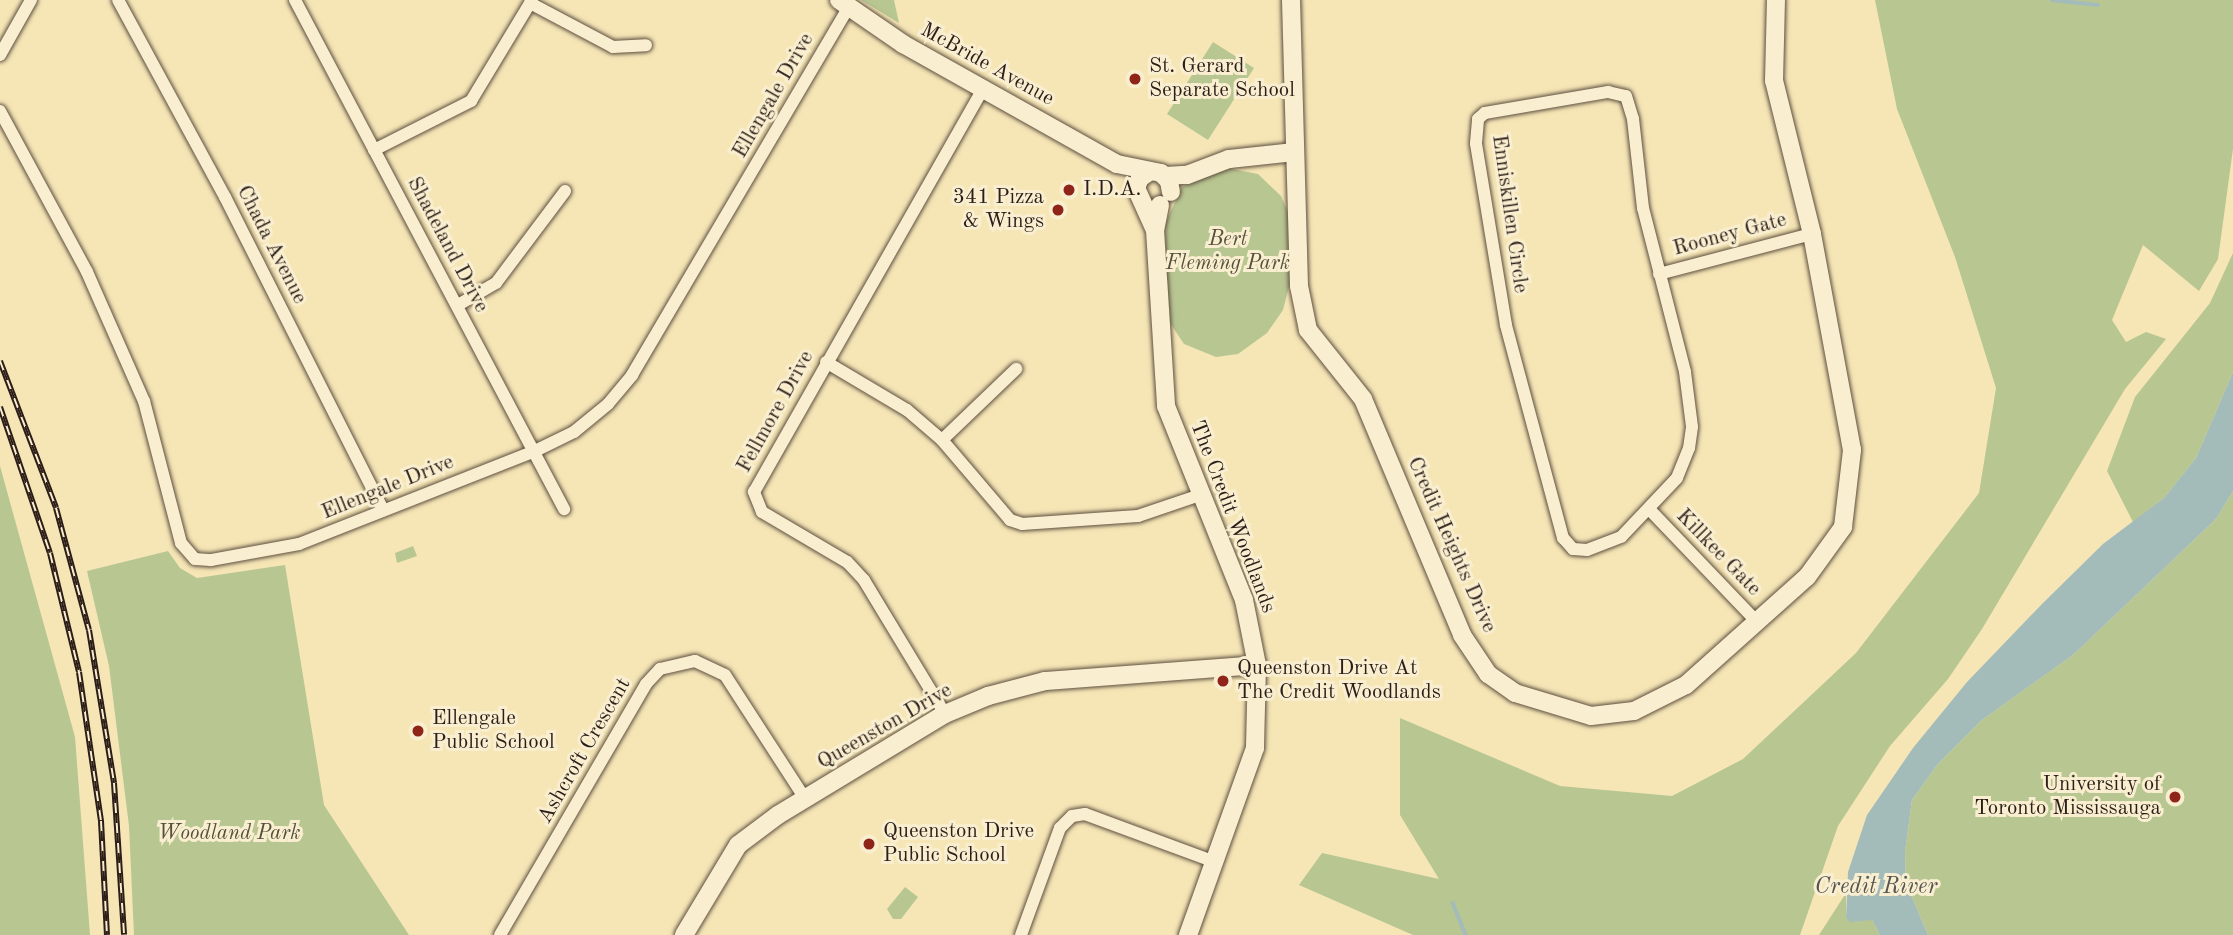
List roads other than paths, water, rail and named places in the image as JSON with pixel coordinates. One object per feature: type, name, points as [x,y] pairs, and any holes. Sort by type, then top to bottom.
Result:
[{"type":"street","points":[[0,55],[31,0]]},
{"type":"street","name":"Chada Avenue","points":[[118,0],[225,197],[383,510]]},
{"type":"street","name":"Shadeland Drive","points":[[295,0],[565,509]]},
{"type":"street","points":[[1154,190],[1229,159],[1295,152],[1292,0]]},
{"type":"street","name":"Credit Heights Drive","points":[[1295,152],[1298,286],[1308,330],[1363,399],[1462,635],[1488,674],[1515,693],[1551,707],[1591,716],[1634,711],[1686,685],[1758,623],[1827,555],[1843,527],[1850,496],[1852,450],[1812,234],[1774,81],[1776,0]]},
{"type":"street","points":[[374,150],[471,101],[531,2],[613,47],[646,45]]},
{"type":"street","name":"Ellengale Drive","points":[[0,111],[87,272],[144,401],[186,551],[195,559],[211,560],[299,544],[535,451],[574,432],[632,375],[843,4]]},
{"type":"street","name":"McBride Avenue","points":[[843,4],[983,89],[1117,164],[1154,190]]},
{"type":"street","name":"Fellmore Drive","points":[[944,715],[864,580],[847,562],[762,512],[754,492],[761,475],[983,89]]},
{"type":"street","name":"Enniskillen Circle","points":[[1608,92],[1626,96],[1643,208],[1685,372],[1692,426],[1683,467],[1649,509],[1621,537],[1603,547],[1573,549],[1563,538],[1506,325],[1476,143],[1478,118],[1485,113],[1608,92]]},
{"type":"street","name":"The Credit Woodlands","points":[[1154,190],[1163,390],[1200,495],[1244,600],[1257,665],[1255,748],[1214,862],[1193,934]]},
{"type":"street","points":[[458,305],[496,282],[565,191]]},
{"type":"street","name":"Rooney Gate","points":[[1659,274],[1812,234]]},
{"type":"street","points":[[826,362],[907,410],[942,440],[1010,520],[1022,524],[1138,516],[1200,495]]},
{"type":"street","points":[[942,440],[1016,369]]},
{"type":"street","name":"Killkee Gate","points":[[1649,509],[1758,623]]},
{"type":"street","name":"Ashcroft Crescent","points":[[500,935],[646,684],[660,669],[695,661],[725,675],[806,800]]},
{"type":"street","name":"Queenston Drive","points":[[684,935],[738,845],[944,715],[988,696],[1045,681],[1257,665]]},
{"type":"street","points":[[1021,935],[1060,828],[1072,816],[1085,814],[1214,862]]},
{"type":"water","name":"Credit River","points":[[2233,372],[2233,491],[2216,519],[2073,655],[1982,720],[1938,764],[1912,800],[1905,852],[1906,883],[1928,935],[1880,935],[1872,920],[1850,922],[1846,917],[1848,872],[1867,815],[1913,748],[1967,682],[2042,604],[2103,544],[2164,498],[2196,458]]},
{"type":"waterway","points":[[2052,0],[2098,5]]},
{"type":"waterway","points":[[1453,903],[1466,935]]},
{"type":"railway","points":[[0,361],[56,508],[89,630],[114,783],[124,935]]},
{"type":"railway","points":[[0,407],[50,553],[79,672],[101,821],[107,935]]},
{"type":"place","name":"St. Gerard Separate School","points":[[1135,79]]},
{"type":"place","name":"I.D.A.","points":[[1069,190]]},
{"type":"place","name":"341 Pizza & Wings","points":[[1058,210]]},
{"type":"place","name":"Queenston Drive At The Credit Woodlands","points":[[1223,681]]},
{"type":"place","name":"Ellengale Public School","points":[[418,731]]},
{"type":"place","name":"University of Toronto Mississauga","points":[[2175,797]]},
{"type":"place","name":"Queenston Drive Public School","points":[[869,844]]},
{"type":"park label","name":"Bert Fleming Park","points":[[1228,252]]},
{"type":"park label","name":"Woodland Park","points":[[229,834]]}]
